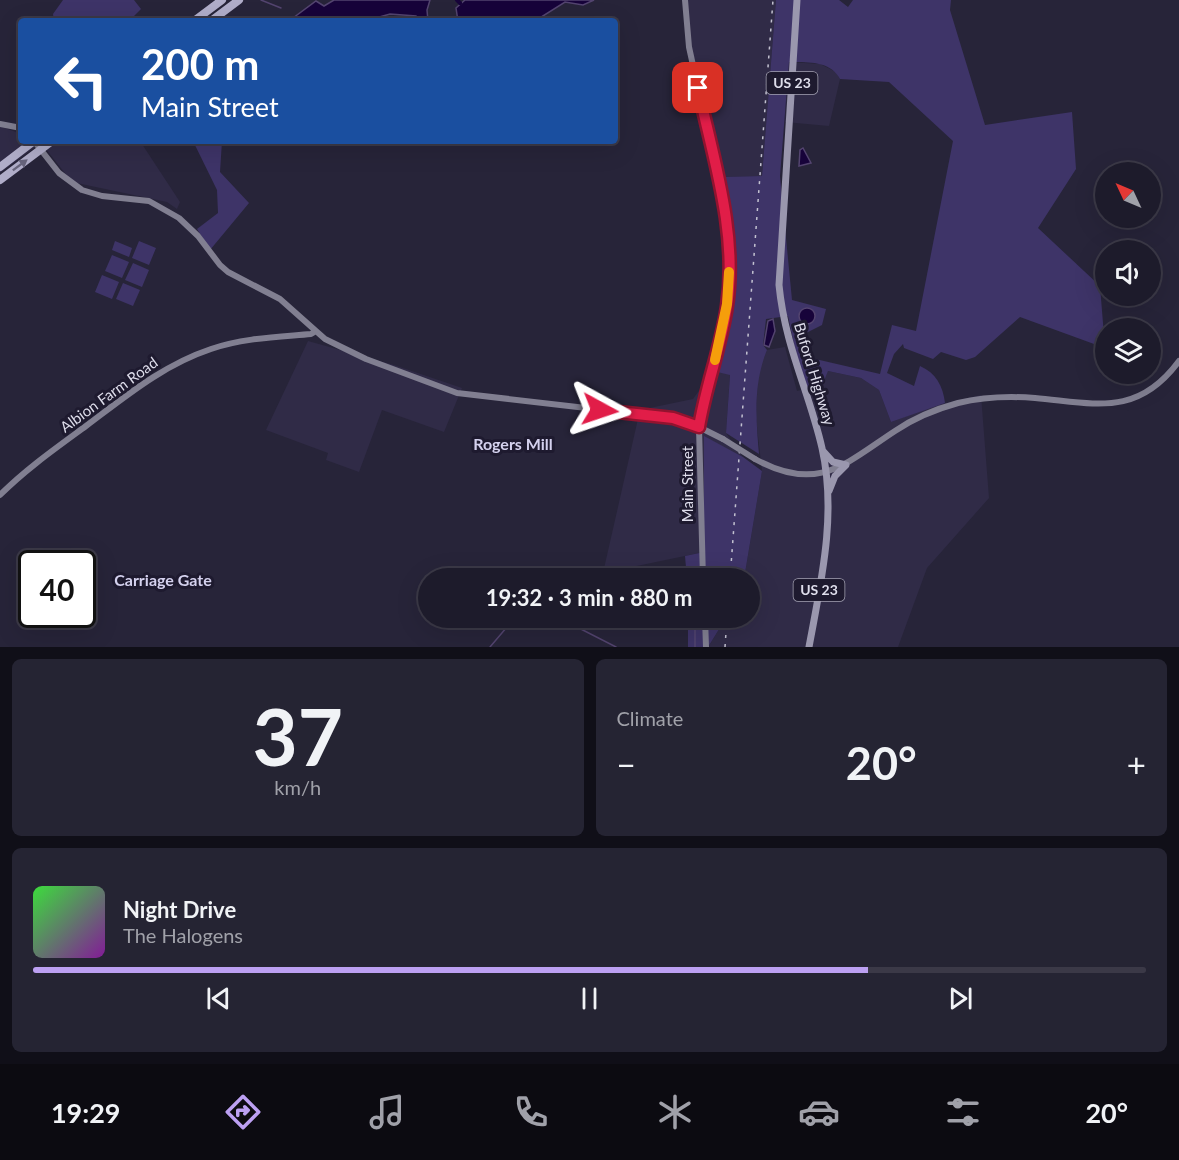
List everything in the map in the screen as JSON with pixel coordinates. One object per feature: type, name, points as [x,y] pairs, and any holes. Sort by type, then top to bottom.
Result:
[{"type":"highway","points":[[198,18],[222,0]]},
{"type":"highway","points":[[215,18],[239,0]]},
{"type":"highway","points":[[0,167],[30,144]]},
{"type":"highway","points":[[0,180],[48,144]]},
{"type":"main road","name":"Buford Highway","points":[[797,0],[779,285],[790,351],[823,451],[825,472],[827,497],[822,573],[809,647]]},
{"type":"main road","points":[[823,451],[833,462],[846,465],[831,483],[827,497]]},
{"type":"street","name":"Main Street","points":[[685,0],[689,47],[725,212],[729,260],[727,304],[704,395],[699,427],[703,568]]},
{"type":"street","points":[[0,124],[18,127]]},
{"type":"street","points":[[37,144],[59,172],[82,190],[102,196],[150,201],[179,218],[198,236],[220,265],[280,299],[331,343],[355,354],[457,393],[673,418],[723,439],[769,467],[791,472],[825,472],[846,465],[898,429],[955,404],[1005,397],[1091,405],[1114,404],[1158,384],[1179,361]]},
{"type":"street","name":"Albion Farm Road","points":[[0,495],[51,451],[151,378],[181,360],[213,348],[247,340],[311,334],[316,331]]},
{"type":"street","points":[[705,628],[706,647]]},
{"type":"shaded area","points":[[63,0],[134,0],[141,9],[132,18],[54,18],[53,14]]},
{"type":"shaded area","points":[[334,0],[430,0],[428,18],[390,14],[376,18],[293,18],[316,1],[324,6]]},
{"type":"shaded area","points":[[465,0],[594,0],[583,5],[565,2],[540,18],[458,18],[456,8]]},
{"type":"shaded area","points":[[687,0],[776,0],[762,176],[721,177],[687,26]]},
{"type":"shaded area","points":[[776,0],[839,0],[848,7],[853,0],[951,0],[950,10],[985,125],[1072,112],[1076,169],[1038,228],[1095,281],[1095,306],[1102,306],[1103,318],[1095,318],[1095,344],[1020,317],[975,357],[966,360],[941,352],[933,359],[904,348],[903,344],[894,354],[887,373],[914,386],[920,366],[938,381],[945,403],[891,422],[879,390],[861,378],[828,371],[819,393],[806,389],[788,316],[766,319],[763,345],[767,350],[759,376],[757,402],[759,454],[726,433],[730,375],[713,371],[729,297],[726,216],[721,177],[762,176]],"holes":[[[789,62],[811,63],[831,69],[840,79],[889,82],[953,141],[916,331],[892,325],[880,374],[811,358],[802,335],[822,325],[826,309],[792,300],[780,176]]]},
{"type":"shaded area","points":[[789,62],[820,64],[836,72],[840,79],[829,126],[785,122]]},
{"type":"shaded area","points":[[0,126],[18,133],[18,144],[40,144],[0,173]]},
{"type":"shaded area","points":[[42,144],[142,144],[180,202],[177,209],[167,202],[72,182]]},
{"type":"shaded area","points":[[194,144],[222,144],[220,172],[249,203],[210,250],[197,229],[218,213],[217,190]]},
{"type":"shaded area","points":[[803,148],[811,163],[799,166],[800,150]]},
{"type":"shaded area","points":[[115,241],[132,248],[129,257],[112,250]]},
{"type":"shaded area","points":[[139,241],[156,248],[149,265],[132,258]]},
{"type":"shaded area","points":[[112,255],[129,262],[122,278],[105,271]]},
{"type":"shaded area","points":[[133,263],[149,270],[142,287],[125,280]]},
{"type":"shaded area","points":[[102,275],[119,282],[112,299],[95,292]]},
{"type":"shaded area","points":[[123,283],[140,290],[133,306],[116,299]]},
{"type":"shaded area","points":[[804,308],[810,308],[815,316],[813,322],[804,324],[799,319],[799,313]]},
{"type":"shaded area","points":[[773,319],[775,331],[769,347],[764,345],[768,321]]},
{"type":"shaded area","points":[[308,341],[394,365],[462,388],[444,432],[382,410],[359,472],[326,460],[328,453],[266,430]]},
{"type":"shaded area","points":[[785,347],[797,391],[806,389],[828,371],[861,378],[879,390],[891,422],[933,406],[981,395],[989,498],[927,568],[898,647],[708,647],[720,628],[760,628],[760,568],[746,568],[762,471],[756,419],[758,372],[767,350]]},
{"type":"shaded area","points":[[713,371],[730,374],[726,433],[743,457],[704,437],[704,552],[627,568],[604,568],[640,410],[693,399]]},
{"type":"shaded area","points":[[704,436],[743,457],[762,471],[746,568],[686,568],[685,556],[704,552]]},
{"type":"shaded area","points":[[688,628],[720,628],[708,647],[688,647]]},
{"type":"waterway","points":[[261,0],[281,8]]},
{"type":"waterway","points":[[457,0],[460,3]]},
{"type":"waterway","points":[[490,647],[506,628]]},
{"type":"waterway","points":[[579,628],[616,647]]},
{"type":"waterway","points":[[695,628],[695,647]]},
{"type":"railway","points":[[731,568],[773,0]]},
{"type":"railway","points":[[725,647],[726,628]]},
{"type":"slow traffic","points":[[715,360],[727,304],[729,272]]},
{"type":"district","name":"Rogers Mill","points":[[513,444]]},
{"type":"district","name":"Carriage Gate","points":[[163,580]]},
{"type":"route","points":[[600,410],[673,418],[699,427],[704,395],[719,344],[727,304],[729,260],[725,212],[698,88]]}]
